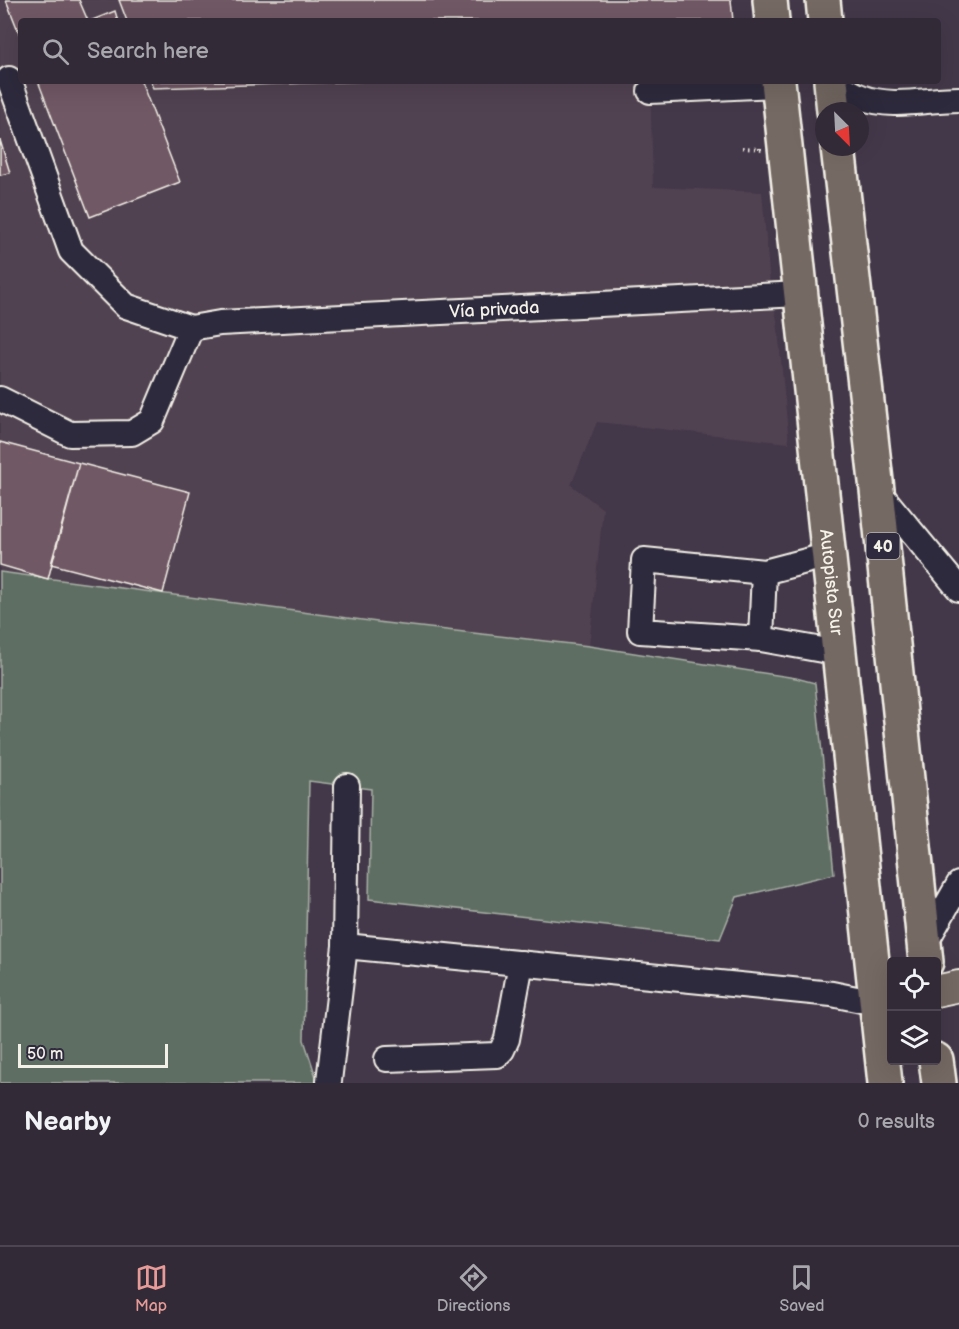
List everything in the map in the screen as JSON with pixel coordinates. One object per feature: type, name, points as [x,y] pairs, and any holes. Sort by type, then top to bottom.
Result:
[{"type":"highway","points":[[770,0],[772,18]]},
{"type":"highway","points":[[823,0],[825,18]]},
{"type":"highway","name":"Autopista Sur","points":[[778,84],[839,653],[884,1002],[885,1083]]},
{"type":"highway","points":[[831,84],[833,102]]},
{"type":"highway","name":"40","points":[[839,156],[877,490],[925,953]]},
{"type":"highway","points":[[937,1065],[939,1083]]},
{"type":"main road","points":[[941,990],[959,986]]},
{"type":"street","points":[[0,399],[70,434],[132,433],[152,421],[191,328],[126,306],[71,251],[9,79]]},
{"type":"street","points":[[650,91],[762,84]]},
{"type":"street","points":[[836,84],[860,97],[873,100],[959,99]]},
{"type":"street","name":"Vía privada","points":[[191,328],[220,322],[801,294]]},
{"type":"street","points":[[877,490],[959,589]]},
{"type":"street","points":[[829,555],[764,572],[644,560],[640,632],[761,639],[839,653]]},
{"type":"street","points":[[761,639],[764,572]]},
{"type":"street","points":[[329,1081],[345,946],[347,786]]},
{"type":"street","points":[[925,953],[959,884]]},
{"type":"street","points":[[345,946],[832,994],[884,1002]]},
{"type":"street","points":[[387,1059],[497,1055],[507,1039],[520,963]]},
{"type":"shaded area","points":[[0,0],[119,0],[126,18],[18,18],[18,84],[151,84],[153,88],[278,84],[650,84],[653,187],[762,192],[771,296],[777,320],[789,443],[597,422],[571,485],[603,509],[589,646],[385,623],[0,573]]},
{"type":"green space","points":[[0,572],[385,623],[589,646],[796,678],[815,683],[834,874],[737,897],[720,939],[369,899],[371,789],[309,781],[304,1040],[318,1083],[0,1083]]},
{"type":"building","points":[[6,0],[79,0],[87,18],[18,18],[18,30]]},
{"type":"building","points":[[119,0],[731,0],[733,18],[126,18]]},
{"type":"building","points":[[115,11],[117,18],[98,18]]},
{"type":"building","points":[[39,84],[142,84],[180,182],[90,217]]},
{"type":"building","points":[[151,84],[278,84],[153,88]]},
{"type":"building","points":[[0,140],[10,173],[0,175]]},
{"type":"building","points":[[0,442],[79,463],[48,579],[0,565]]},
{"type":"building","points":[[79,463],[190,492],[163,593],[51,564]]}]
